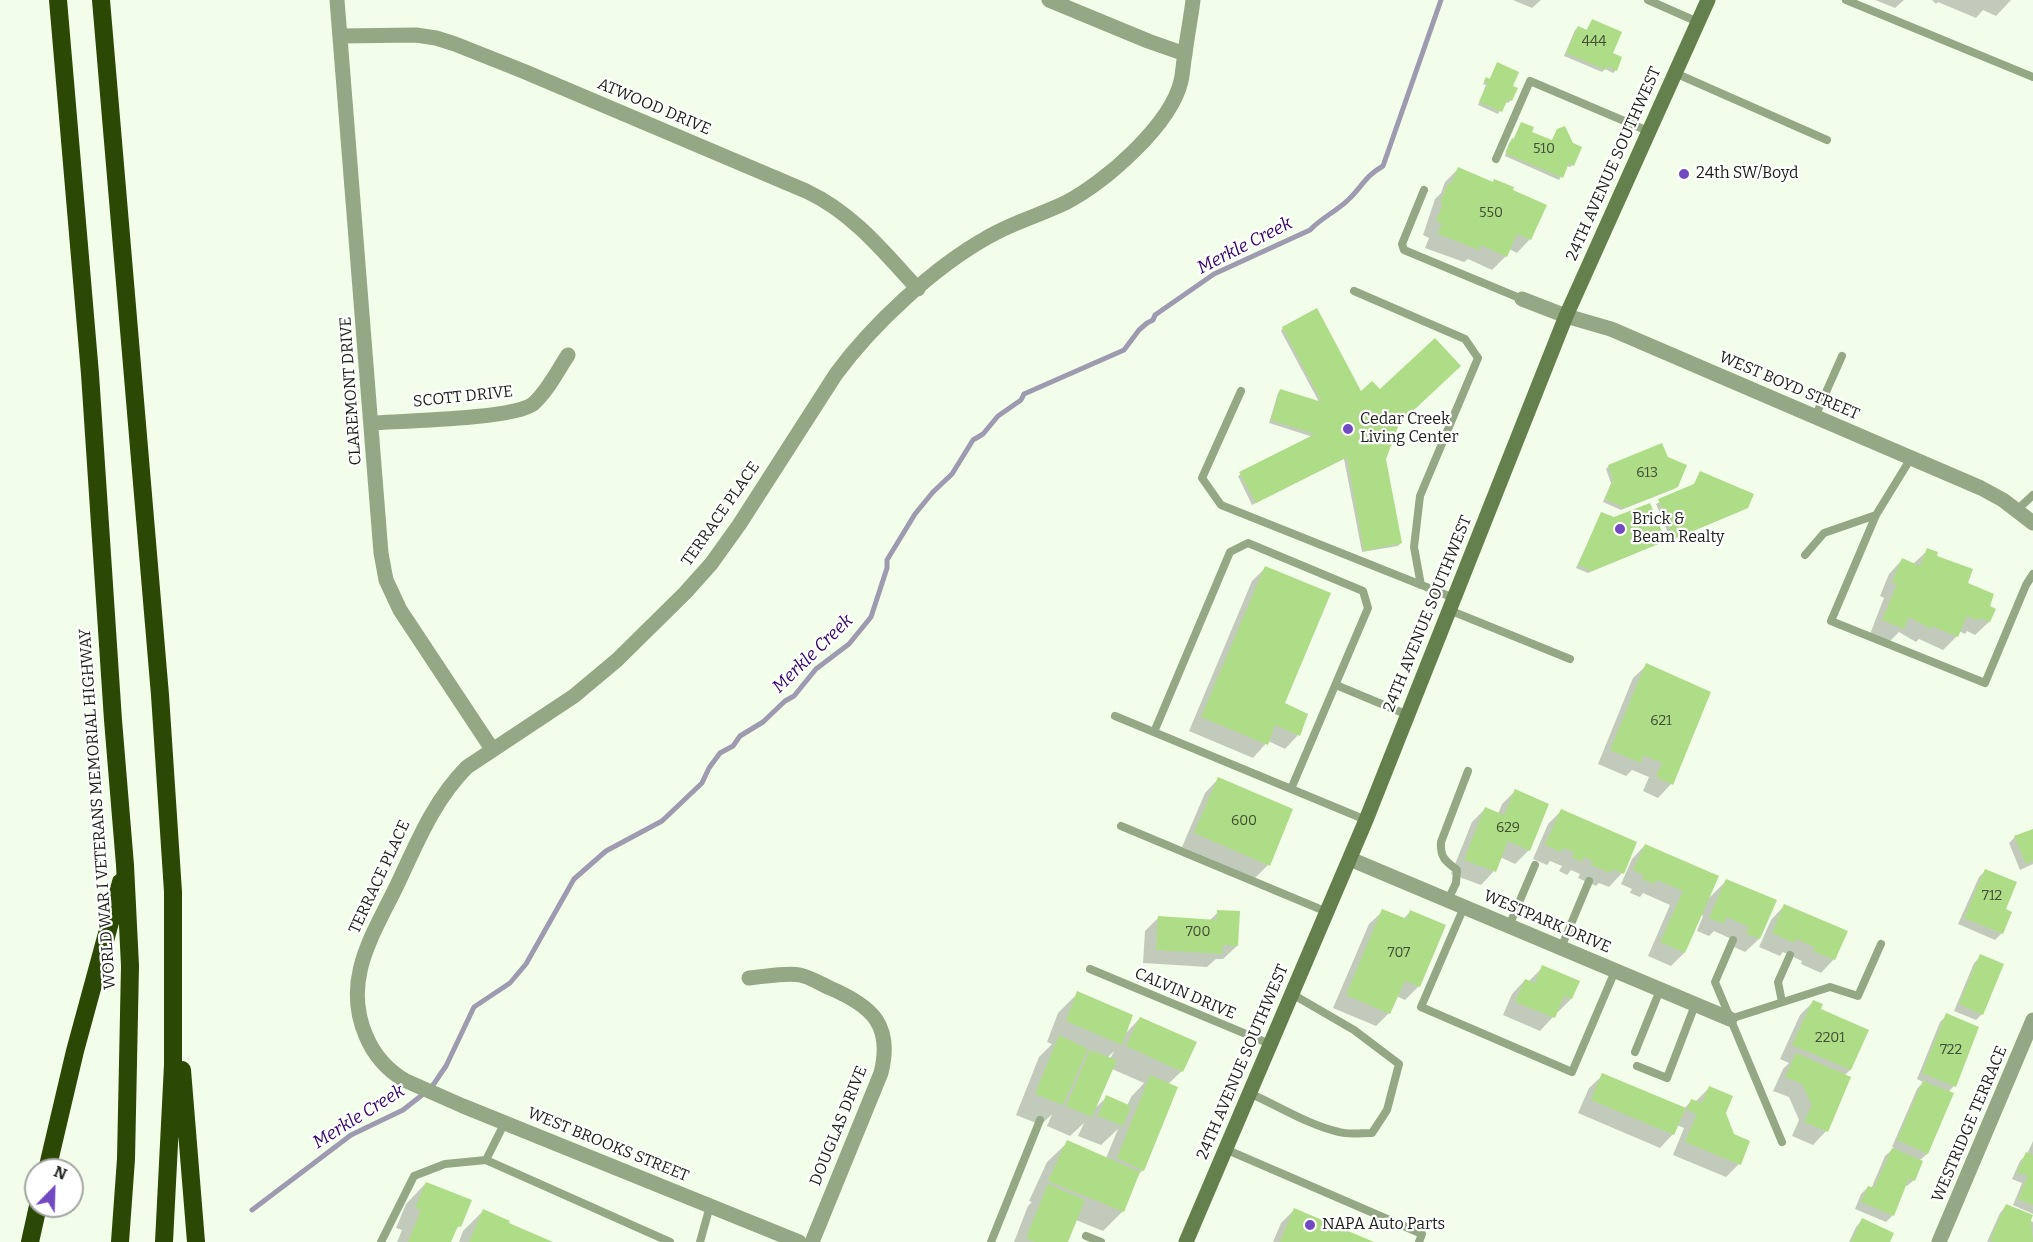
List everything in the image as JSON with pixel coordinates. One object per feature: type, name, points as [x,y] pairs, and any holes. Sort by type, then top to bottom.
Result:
[{"type":"highway","name":"WORLD WAR I VETERANS MEMORIAL HIGHWAY","points":[[58,0],[90,374],[130,966],[126,1159],[120,1242]]},
{"type":"highway","points":[[101,0],[160,695],[173,892],[173,1065],[164,1242]]},
{"type":"highway","points":[[50,1158],[75,1051],[125,866]]},
{"type":"highway","points":[[174,962],[196,1242]]},
{"type":"highway","points":[[30,1242],[35,1218]]},
{"type":"main road","name":"24TH AVENUE SOUTHWEST","points":[[1186,1242],[1350,859],[1566,316],[1707,0]]},
{"type":"street","name":"CLAREMONT DRIVE","points":[[337,0],[381,553],[386,580],[393,598],[414,634],[492,749]]},
{"type":"street","points":[[1049,0],[1185,54]]},
{"type":"street","name":"TERRACE PLACE","points":[[404,1080],[386,1067],[373,1050],[361,1024],[356,992],[362,961],[368,945],[433,811],[452,782],[466,767],[574,696],[617,660],[686,594],[739,525],[818,398],[845,361],[918,289],[987,237],[1067,202],[1119,167],[1154,129],[1181,83],[1192,0]]},
{"type":"street","name":"ATWOOD DRIVE","points":[[341,36],[416,35],[455,44],[788,183],[826,200],[846,214],[866,231],[918,289]]},
{"type":"street","name":"WEST BOYD STREET","points":[[1522,299],[1566,316],[1611,329],[1981,488],[2017,510],[2033,523]]},
{"type":"street","name":"SCOTT DRIVE","points":[[372,423],[499,414],[521,410],[540,396],[568,355]]},
{"type":"street","name":"WESTPARK DRIVE","points":[[1350,859],[1730,1019]]},
{"type":"street","name":"DOUGLAS DRIVE","points":[[749,978],[800,975],[835,990],[859,1002],[868,1010],[879,1023],[884,1037],[885,1055],[881,1073],[812,1242]]},
{"type":"street","name":"WESTRIDGE TERRACE","points":[[1939,1242],[2033,1020]]},
{"type":"street","name":"WEST BROOKS STREET","points":[[404,1080],[799,1242]]},
{"type":"lane","points":[[1648,0],[1698,22]]},
{"type":"lane","points":[[1846,0],[2033,76]]},
{"type":"lane","points":[[1675,73],[1827,140]]},
{"type":"lane","points":[[1496,159],[1530,81],[1648,131]]},
{"type":"lane","points":[[1424,190],[1402,244],[1404,250],[1522,299]]},
{"type":"lane","points":[[1354,291],[1465,339],[1478,358],[1420,496],[1414,548],[1421,585]]},
{"type":"lane","points":[[1815,417],[1842,356]]},
{"type":"lane","points":[[1241,391],[1202,478],[1221,505],[1421,585],[1452,604],[1570,659]]},
{"type":"lane","points":[[1911,458],[1876,515],[1831,621],[1985,683],[2026,585],[2033,574]]},
{"type":"lane","points":[[2017,510],[2033,495]]},
{"type":"lane","points":[[1805,555],[1824,533],[1876,515]]},
{"type":"lane","points":[[1154,732],[1230,552],[1248,543],[1363,591],[1368,608],[1292,789]]},
{"type":"lane","points":[[1336,685],[1408,715]]},
{"type":"lane","points":[[1115,716],[1366,820]]},
{"type":"lane","points":[[1448,900],[1458,876],[1457,870],[1443,860],[1440,854],[1441,842],[1468,771]]},
{"type":"lane","points":[[1121,826],[1327,912]]},
{"type":"lane","points":[[1509,926],[1535,865]]},
{"type":"lane","points":[[1561,948],[1589,881]]},
{"type":"lane","points":[[1464,907],[1421,1007],[1572,1072],[1615,971]]},
{"type":"lane","points":[[1733,940],[1715,982],[1782,1142]]},
{"type":"lane","points":[[1730,1019],[1830,987],[1858,996],[1881,944]]},
{"type":"lane","points":[[1782,1002],[1778,982],[1790,955]]},
{"type":"lane","name":"CALVIN DRIVE","points":[[1090,969],[1270,1044]]},
{"type":"lane","points":[[1635,1052],[1660,990]]},
{"type":"lane","points":[[1249,1093],[1305,1120],[1341,1133],[1372,1133],[1388,1110],[1399,1064],[1354,1030],[1292,994]]},
{"type":"lane","points":[[1637,1066],[1667,1078],[1695,1005]]},
{"type":"lane","points":[[991,1242],[1040,1120]]},
{"type":"lane","points":[[486,1160],[505,1122]]},
{"type":"lane","points":[[1226,1149],[1422,1234],[1419,1242]]},
{"type":"lane","points":[[381,1242],[414,1176],[445,1164],[486,1160],[670,1242]]},
{"type":"lane","points":[[700,1242],[710,1206]]},
{"type":"lane","points":[[1086,1236],[1101,1242]]},
{"type":"building","points":[[1592,19],[1622,32],[1613,53],[1622,57],[1617,71],[1607,66],[1606,70],[1566,53],[1578,26],[1587,30]]},
{"type":"building","points":[[1497,62],[1519,72],[1513,86],[1518,88],[1512,101],[1508,99],[1502,112],[1479,102],[1488,83],[1484,81],[1486,77],[1490,79]]},
{"type":"building","points":[[1521,122],[1534,127],[1532,132],[1552,140],[1557,129],[1565,126],[1573,143],[1582,147],[1574,166],[1569,163],[1563,178],[1507,154],[1506,151]]},
{"type":"building","points":[[1458,167],[1493,182],[1494,179],[1514,187],[1513,190],[1547,205],[1531,240],[1517,234],[1507,257],[1481,245],[1479,250],[1438,234],[1442,224],[1436,221],[1443,204],[1440,203]]},
{"type":"building","name":"Cedar Creek Living Center","points":[[1317,308],[1361,391],[1372,381],[1380,389],[1435,338],[1461,366],[1399,424],[1386,459],[1402,543],[1364,551],[1347,457],[1256,503],[1239,472],[1315,434],[1271,420],[1280,389],[1322,402],[1282,327]]},
{"type":"building","points":[[1662,443],[1668,457],[1687,465],[1678,487],[1625,508],[1605,499],[1613,480],[1608,465]]},
{"type":"building","points":[[1700,471],[1754,494],[1748,508],[1674,539],[1658,499],[1694,484]]},
{"type":"building","points":[[1650,503],[1666,541],[1592,571],[1578,565],[1601,512],[1614,517]]},
{"type":"building","points":[[1927,548],[1938,552],[1937,556],[1973,569],[1968,583],[1994,594],[1990,606],[1996,609],[1990,622],[1981,618],[1979,621],[1967,616],[1958,637],[1932,626],[1931,629],[1909,617],[1904,629],[1882,620],[1897,584],[1892,582],[1902,558],[1920,566]]},
{"type":"building","points":[[1265,566],[1331,593],[1285,703],[1308,714],[1300,736],[1275,725],[1268,745],[1201,717]]},
{"type":"building","points":[[1646,663],[1711,692],[1673,785],[1656,777],[1662,763],[1643,755],[1641,763],[1610,750]]},
{"type":"building","points":[[1218,777],[1293,809],[1270,866],[1194,833]]},
{"type":"building","points":[[1515,789],[1549,804],[1530,851],[1508,841],[1496,872],[1464,860],[1485,807],[1504,815]]},
{"type":"building","points":[[1561,809],[1637,842],[1624,874],[1612,869],[1611,873],[1591,865],[1593,861],[1584,857],[1582,862],[1572,857],[1574,852],[1563,848],[1561,852],[1545,845]]},
{"type":"building","points":[[2033,829],[2033,861],[2026,864],[2014,836]]},
{"type":"building","points":[[1645,844],[1719,876],[1685,953],[1660,942],[1683,891],[1657,880],[1654,884],[1642,879],[1644,875],[1633,870]]},
{"type":"building","points":[[1985,869],[2017,882],[2006,909],[2012,912],[2003,934],[1964,918]]},
{"type":"building","points":[[1726,879],[1777,900],[1760,939],[1746,934],[1749,927],[1727,917],[1724,924],[1709,918]]},
{"type":"building","points":[[1784,904],[1848,931],[1835,960],[1813,951],[1815,947],[1796,939],[1794,943],[1772,933]]},
{"type":"building","points":[[1382,909],[1407,919],[1410,910],[1446,925],[1420,987],[1405,981],[1390,1014],[1346,995]]},
{"type":"building","points":[[1217,910],[1240,911],[1238,946],[1223,945],[1222,954],[1156,950],[1158,916],[1217,920]]},
{"type":"building","points":[[1980,954],[2004,964],[1983,1015],[1959,1004]]},
{"type":"building","points":[[1542,965],[1580,981],[1572,999],[1564,996],[1555,1018],[1515,1002],[1525,979],[1535,983]]},
{"type":"building","points":[[1077,991],[1133,1015],[1122,1045],[1066,1021]]},
{"type":"building","points":[[1813,1000],[1823,1004],[1821,1009],[1869,1030],[1851,1070],[1792,1045]]},
{"type":"building","points":[[1946,1013],[1979,1027],[1956,1087],[1922,1073]]},
{"type":"building","points":[[1140,1017],[1197,1042],[1183,1072],[1126,1046]]},
{"type":"building","points":[[1059,1035],[1088,1049],[1063,1105],[1035,1094]]},
{"type":"building","points":[[1090,1050],[1117,1060],[1092,1117],[1066,1106]]},
{"type":"building","points":[[1796,1053],[1851,1077],[1828,1132],[1804,1122],[1812,1105],[1802,1084],[1785,1077]]},
{"type":"building","points":[[1602,1073],[1686,1108],[1674,1135],[1591,1100]]},
{"type":"building","points":[[1150,1075],[1178,1087],[1144,1171],[1117,1158]]},
{"type":"building","points":[[1923,1081],[1954,1093],[1928,1154],[1897,1140]]},
{"type":"building","points":[[1709,1086],[1733,1096],[1726,1113],[1734,1134],[1750,1141],[1741,1165],[1685,1142],[1697,1114],[1687,1110],[1691,1099],[1702,1103]]},
{"type":"building","points":[[1106,1095],[1131,1106],[1123,1126],[1098,1116]]},
{"type":"building","points":[[1067,1140],[1140,1172],[1124,1212],[1048,1181]]},
{"type":"building","points":[[1892,1148],[1923,1161],[1915,1181],[1909,1178],[1894,1216],[1861,1202],[1868,1186],[1874,1188]]},
{"type":"building","points":[[2026,1152],[2033,1155],[2033,1205],[2018,1199],[2028,1176],[2017,1172]]},
{"type":"building","points":[[426,1182],[472,1200],[461,1227],[458,1226],[451,1242],[408,1242],[421,1210],[415,1208]]},
{"type":"building","points":[[1048,1184],[1085,1200],[1068,1242],[1035,1242],[1026,1238]]},
{"type":"building","points":[[2006,1204],[2033,1215],[2031,1220],[2033,1242],[1994,1242],[1990,1240]]},
{"type":"building","name":"NAPA Auto Parts","points":[[1294,1208],[1374,1242],[1280,1242]]},
{"type":"building","points":[[483,1209],[510,1221],[509,1223],[553,1242],[469,1242]]},
{"type":"building","points":[[1862,1218],[1894,1233],[1890,1242],[1851,1242]]},
{"type":"waterway","name":"Merkle Creek","points":[[252,1210],[351,1135],[403,1110],[431,1088],[446,1066],[474,1007],[510,983],[526,964],[574,879],[606,851],[662,821],[702,783],[720,753],[733,746],[740,736],[763,722],[785,701],[794,696],[816,669],[849,644],[871,617],[887,568],[887,560],[915,514],[952,474],[973,440],[983,434],[998,416],[1021,400],[1024,394],[1124,350],[1139,330],[1153,320],[1155,315],[1214,274],[1310,230],[1344,204],[1368,178],[1383,166],[1441,0]]},
{"type":"place","name":"24th SW/Boyd","points":[[1684,174]]},
{"type":"place","name":"Cedar Creek Living Center","points":[[1348,429]]},
{"type":"place","name":"Brick & Beam Realty","points":[[1620,529]]},
{"type":"place","name":"NAPA Auto Parts","points":[[1310,1225]]}]
